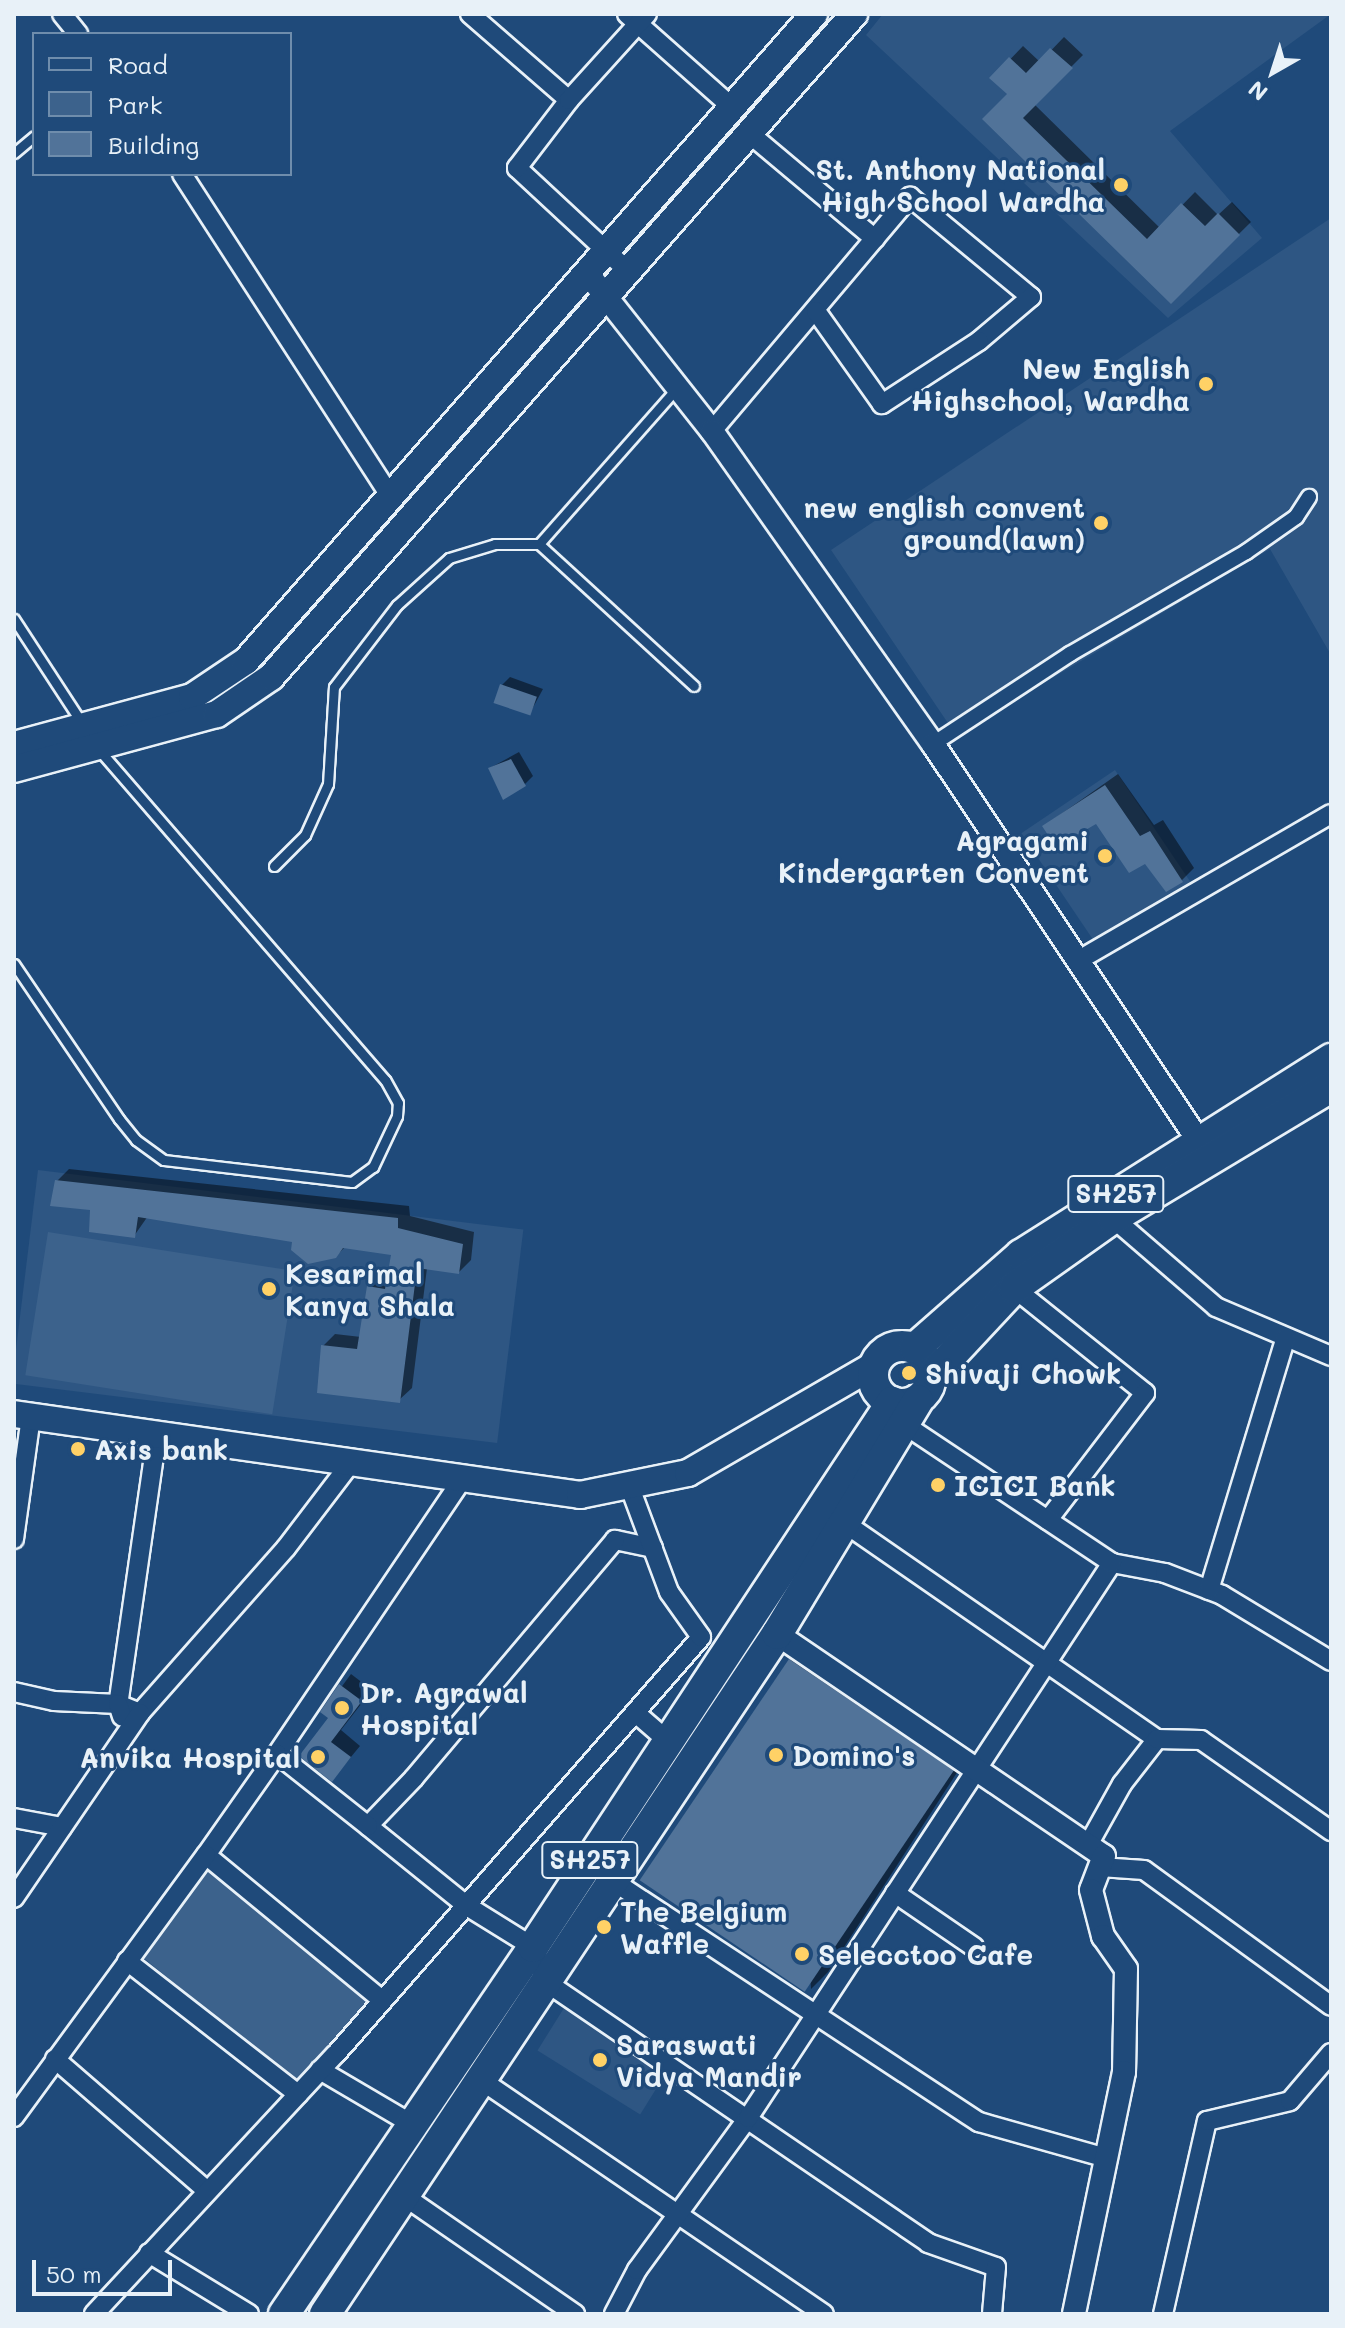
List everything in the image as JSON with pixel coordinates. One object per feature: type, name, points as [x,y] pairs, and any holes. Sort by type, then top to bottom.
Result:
[{"type":"main road","points":[[14,769],[89,735],[192,697],[246,661],[814,14]]},
{"type":"main road","points":[[14,745],[217,714],[271,677],[854,14]]},
{"type":"main road","name":"SH257","points":[[284,2314],[410,2123],[533,1947],[668,1741],[902,1406],[1014,1288],[1331,1059]]},
{"type":"main road","name":"SH257","points":[[915,1348],[1005,1266],[1206,1151],[1331,1087]]},
{"type":"main road","points":[[23,1416],[580,1495],[688,1473],[866,1370],[893,1347],[915,1348],[926,1358],[902,1406],[870,1389],[866,1370]]},
{"type":"main road","name":"SH257","points":[[330,2312],[777,1634],[846,1524],[902,1406]]},
{"type":"street","points":[[62,14],[76,32]]},
{"type":"street","points":[[470,14],[569,100]]},
{"type":"street","points":[[629,272],[517,168],[637,17],[733,108]]},
{"type":"street","points":[[750,134],[875,239]]},
{"type":"street","points":[[183,176],[391,497]]},
{"type":"street","points":[[712,431],[910,197],[1031,297],[979,341],[882,404],[816,311]]},
{"type":"street","points":[[588,274],[609,296],[712,431],[933,744],[1206,1151]]},
{"type":"street","points":[[933,744],[1070,654],[1246,552],[1296,517],[1309,497]]},
{"type":"street","points":[[1079,960],[1331,814]]},
{"type":"street","points":[[1113,1218],[1216,1307],[1331,1356]]},
{"type":"street","points":[[1014,1288],[1145,1393],[1048,1520]]},
{"type":"street","points":[[1209,1590],[1286,1337]]},
{"type":"street","points":[[902,1406],[1048,1520],[1112,1563],[1165,1573],[1209,1590],[1331,1661]]},
{"type":"street","points":[[14,1539],[23,1416]]},
{"type":"street","points":[[127,1732],[118,1704],[157,1435]]},
{"type":"street","points":[[14,1898],[140,1713],[286,1548],[350,1464]]},
{"type":"street","points":[[14,2117],[206,1855],[462,1480]]},
{"type":"street","points":[[629,1485],[669,1592],[701,1637],[728,1653]]},
{"type":"street","points":[[846,1524],[1044,1666],[1157,1739],[1201,1740],[1331,1831]]},
{"type":"street","points":[[368,1826],[615,1540],[653,1548]]},
{"type":"street","points":[[614,2314],[637,2270],[679,2218],[748,2118],[1112,1563]]},
{"type":"street","points":[[777,1634],[978,1767],[1104,1856],[1091,1890],[1103,1936],[1126,1969],[1124,2072],[1074,2314]]},
{"type":"street","points":[[94,2314],[383,2001],[638,1715],[701,1637]]},
{"type":"street","points":[[14,1692],[54,1701],[118,1704],[140,1713]]},
{"type":"street","points":[[638,1715],[668,1741]]},
{"type":"street","points":[[1088,1845],[1122,1784],[1157,1739]]},
{"type":"street","points":[[277,1754],[467,1906],[533,1947],[546,1982],[928,2243],[996,2267],[992,2314]]},
{"type":"street","points":[[14,1818],[62,1827]]},
{"type":"street","points":[[206,1855],[383,2001]]},
{"type":"street","points":[[1100,1867],[1144,1870],[1331,2006]]},
{"type":"street","points":[[613,1881],[979,2122],[1106,2158]]},
{"type":"street","points":[[895,1893],[974,1947]]},
{"type":"street","points":[[127,1961],[298,2094]]},
{"type":"street","points":[[1163,2314],[1207,2121],[1290,2101],[1331,2053]]},
{"type":"street","points":[[55,2059],[206,2190]]},
{"type":"street","points":[[320,2070],[410,2123]]},
{"type":"street","points":[[481,2080],[679,2218],[824,2314]]},
{"type":"street","points":[[404,2196],[575,2314]]},
{"type":"street","points":[[149,2253],[249,2314]]},
{"type":"lane","points":[[14,153],[32,138]]},
{"type":"lane","points":[[539,544],[678,387]]},
{"type":"lane","points":[[274,866],[305,835],[328,784],[334,687],[397,605],[449,558],[495,544],[539,544],[694,686]]},
{"type":"lane","points":[[14,619],[89,735],[385,1080],[398,1103],[397,1116],[373,1167],[352,1182],[164,1160],[136,1140],[119,1119],[14,964]]},
{"type":"shaded area","name":"St. Anthony National High School Wardha","points":[[883,14],[1331,14],[1170,131],[1262,238],[1168,318],[866,35]]},
{"type":"shaded area","name":"New English Highschool, Wardha","points":[[1331,218],[1331,655],[1270,549],[956,735],[831,550]]},
{"type":"shaded area","name":"Agragami Kindergarten Convent","points":[[1115,770],[1193,885],[1099,948],[1021,833]]},
{"type":"shaded area","name":"Kesarimal Kanya Shala","points":[[38,1170],[523,1230],[497,1443],[14,1384]]},
{"type":"shaded area","name":"Saraswati Vidya Mandir","points":[[564,2008],[667,2072],[640,2115],[538,2050]]},
{"type":"green space","points":[[48,1232],[295,1271],[272,1414],[25,1375]]},
{"type":"green space","points":[[208,1870],[377,2007],[309,2092],[139,1955]]},
{"type":"building","points":[[1050,48],[1073,68],[1023,118],[1147,239],[1181,203],[1205,226],[1218,213],[1240,235],[1171,304],[982,119],[1007,94],[989,78],[1009,57],[1026,73]]},
{"type":"building","points":[[500,684],[537,697],[530,716],[493,703]]},
{"type":"building","points":[[511,759],[526,786],[503,800],[488,768]]},
{"type":"building","points":[[1105,785],[1140,836],[1150,831],[1183,882],[1166,892],[1145,864],[1129,873],[1096,824],[1056,847],[1042,826]]},
{"type":"building","points":[[55,1180],[398,1218],[398,1228],[463,1244],[459,1274],[417,1268],[400,1403],[317,1393],[321,1345],[357,1349],[367,1286],[385,1289],[391,1255],[343,1248],[336,1258],[308,1264],[291,1250],[292,1242],[138,1217],[135,1238],[89,1232],[90,1210],[50,1206]]},
{"type":"building","points":[[789,1659],[954,1770],[805,1992],[640,1880]]},
{"type":"building","points":[[339,1684],[362,1701],[331,1742],[351,1757],[332,1782],[299,1756],[328,1718],[320,1712]]},
{"type":"place","name":"St. Anthony National High School Wardha","points":[[1121,185]]},
{"type":"place","name":"New English Highschool, Wardha","points":[[1206,384]]},
{"type":"place","name":"new english convent ground(lawn)","points":[[1101,523]]},
{"type":"place","name":"Agragami Kindergarten Convent","points":[[1105,856]]},
{"type":"place","name":"Kesarimal Kanya Shala","points":[[269,1289]]},
{"type":"place","name":"Shivaji Chowk","points":[[909,1373]]},
{"type":"place","name":"Axis bank","points":[[78,1449]]},
{"type":"place","name":"ICICI Bank","points":[[938,1485]]},
{"type":"place","name":"Dr. Agrawal Hospital","points":[[342,1708]]},
{"type":"place","name":"Domino's","points":[[776,1755]]},
{"type":"place","name":"Anvika Hospital","points":[[318,1757]]},
{"type":"place","name":"The Belgium Waffle","points":[[604,1927]]},
{"type":"place","name":"Selecctoo Cafe","points":[[802,1954]]},
{"type":"place","name":"Saraswati Vidya Mandir","points":[[600,2060]]}]
